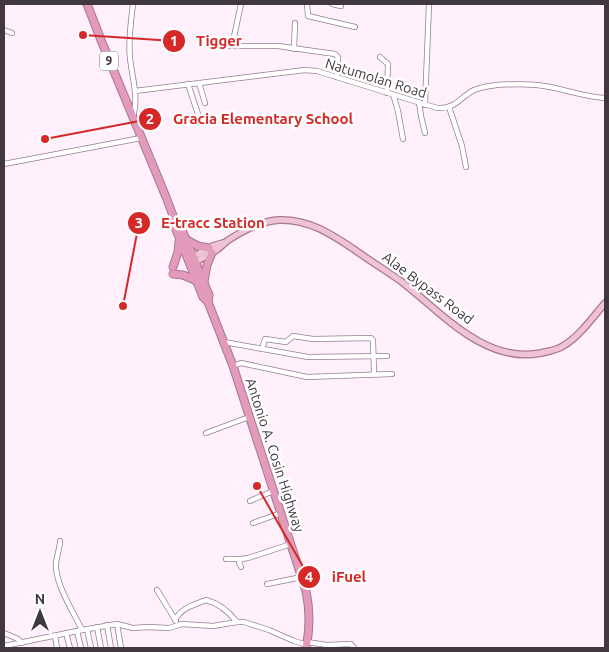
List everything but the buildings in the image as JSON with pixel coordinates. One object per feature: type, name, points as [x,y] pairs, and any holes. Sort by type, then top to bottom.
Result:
[{"type":"highway","name":"Antonio A. Cosin Highway","points":[[87,4],[175,221],[180,225],[183,239],[200,282],[209,295],[208,302],[224,342],[306,591],[309,612],[307,645]]},
{"type":"highway","points":[[183,239],[210,251],[200,282],[173,270],[183,239]]},
{"type":"main road","name":"Alae Bypass Road","points":[[192,261],[256,226],[270,221],[293,221],[312,225],[334,236],[396,278],[449,322],[493,349],[512,354],[528,355],[560,348],[577,335],[605,303]]},
{"type":"street","points":[[133,4],[129,46],[135,91],[133,118]]},
{"type":"street","points":[[232,46],[241,4]]},
{"type":"street","points":[[307,4],[308,16],[355,27]]},
{"type":"street","points":[[332,4],[341,6]]},
{"type":"street","points":[[425,105],[429,4]]},
{"type":"street","points":[[294,49],[295,23]]},
{"type":"street","points":[[4,30],[12,33]]},
{"type":"street","points":[[223,46],[257,45],[336,55],[338,57],[337,77]]},
{"type":"street","points":[[380,57],[388,64],[387,92]]},
{"type":"street","name":"Natumolan Road","points":[[135,91],[305,70],[337,77],[436,108],[449,107]]},
{"type":"street","points":[[199,83],[205,103]]},
{"type":"street","points":[[188,84],[200,120]]},
{"type":"street","points":[[466,167],[462,146],[449,107],[455,105],[469,93],[498,85],[517,84],[543,86],[605,98]]},
{"type":"street","points":[[393,94],[403,139]]},
{"type":"street","points":[[419,102],[426,133]]},
{"type":"street","points":[[4,164],[141,138]]},
{"type":"street","points":[[262,349],[265,339],[286,342],[293,336],[317,339],[370,338],[373,340],[374,374]]},
{"type":"street","points":[[224,342],[308,357],[387,356]]},
{"type":"street","points":[[232,366],[241,364],[307,377],[392,374]]},
{"type":"street","points":[[206,433],[249,418]]},
{"type":"street","points":[[250,501],[273,491]]},
{"type":"street","points":[[253,524],[281,513]]},
{"type":"street","points":[[60,541],[56,570],[66,600],[91,648]]},
{"type":"street","points":[[226,559],[242,559],[291,544]]},
{"type":"street","points":[[241,568],[238,563],[242,559]]},
{"type":"street","points":[[267,584],[302,577]]},
{"type":"street","points":[[157,590],[176,622],[213,626],[244,622],[307,645],[351,644],[354,648]]},
{"type":"street","points":[[4,646],[107,625],[117,624],[133,628],[169,628],[176,622],[179,613],[206,600],[232,615],[237,622]]},
{"type":"street","points":[[117,624],[121,648]]},
{"type":"street","points":[[107,625],[111,648]]},
{"type":"street","points":[[97,627],[101,648]]},
{"type":"street","points":[[81,648],[82,630]]},
{"type":"street","points":[[4,633],[22,643]]},
{"type":"street","points":[[66,633],[70,648]]},
{"type":"street","points":[[55,636],[57,648]]},
{"type":"place","name":"Tigger","points":[[83,35]]},
{"type":"place","name":"Gracia Elementary School","points":[[45,139]]},
{"type":"place","name":"E-tracc Station","points":[[123,306]]},
{"type":"place","name":"iFuel","points":[[257,486]]}]
